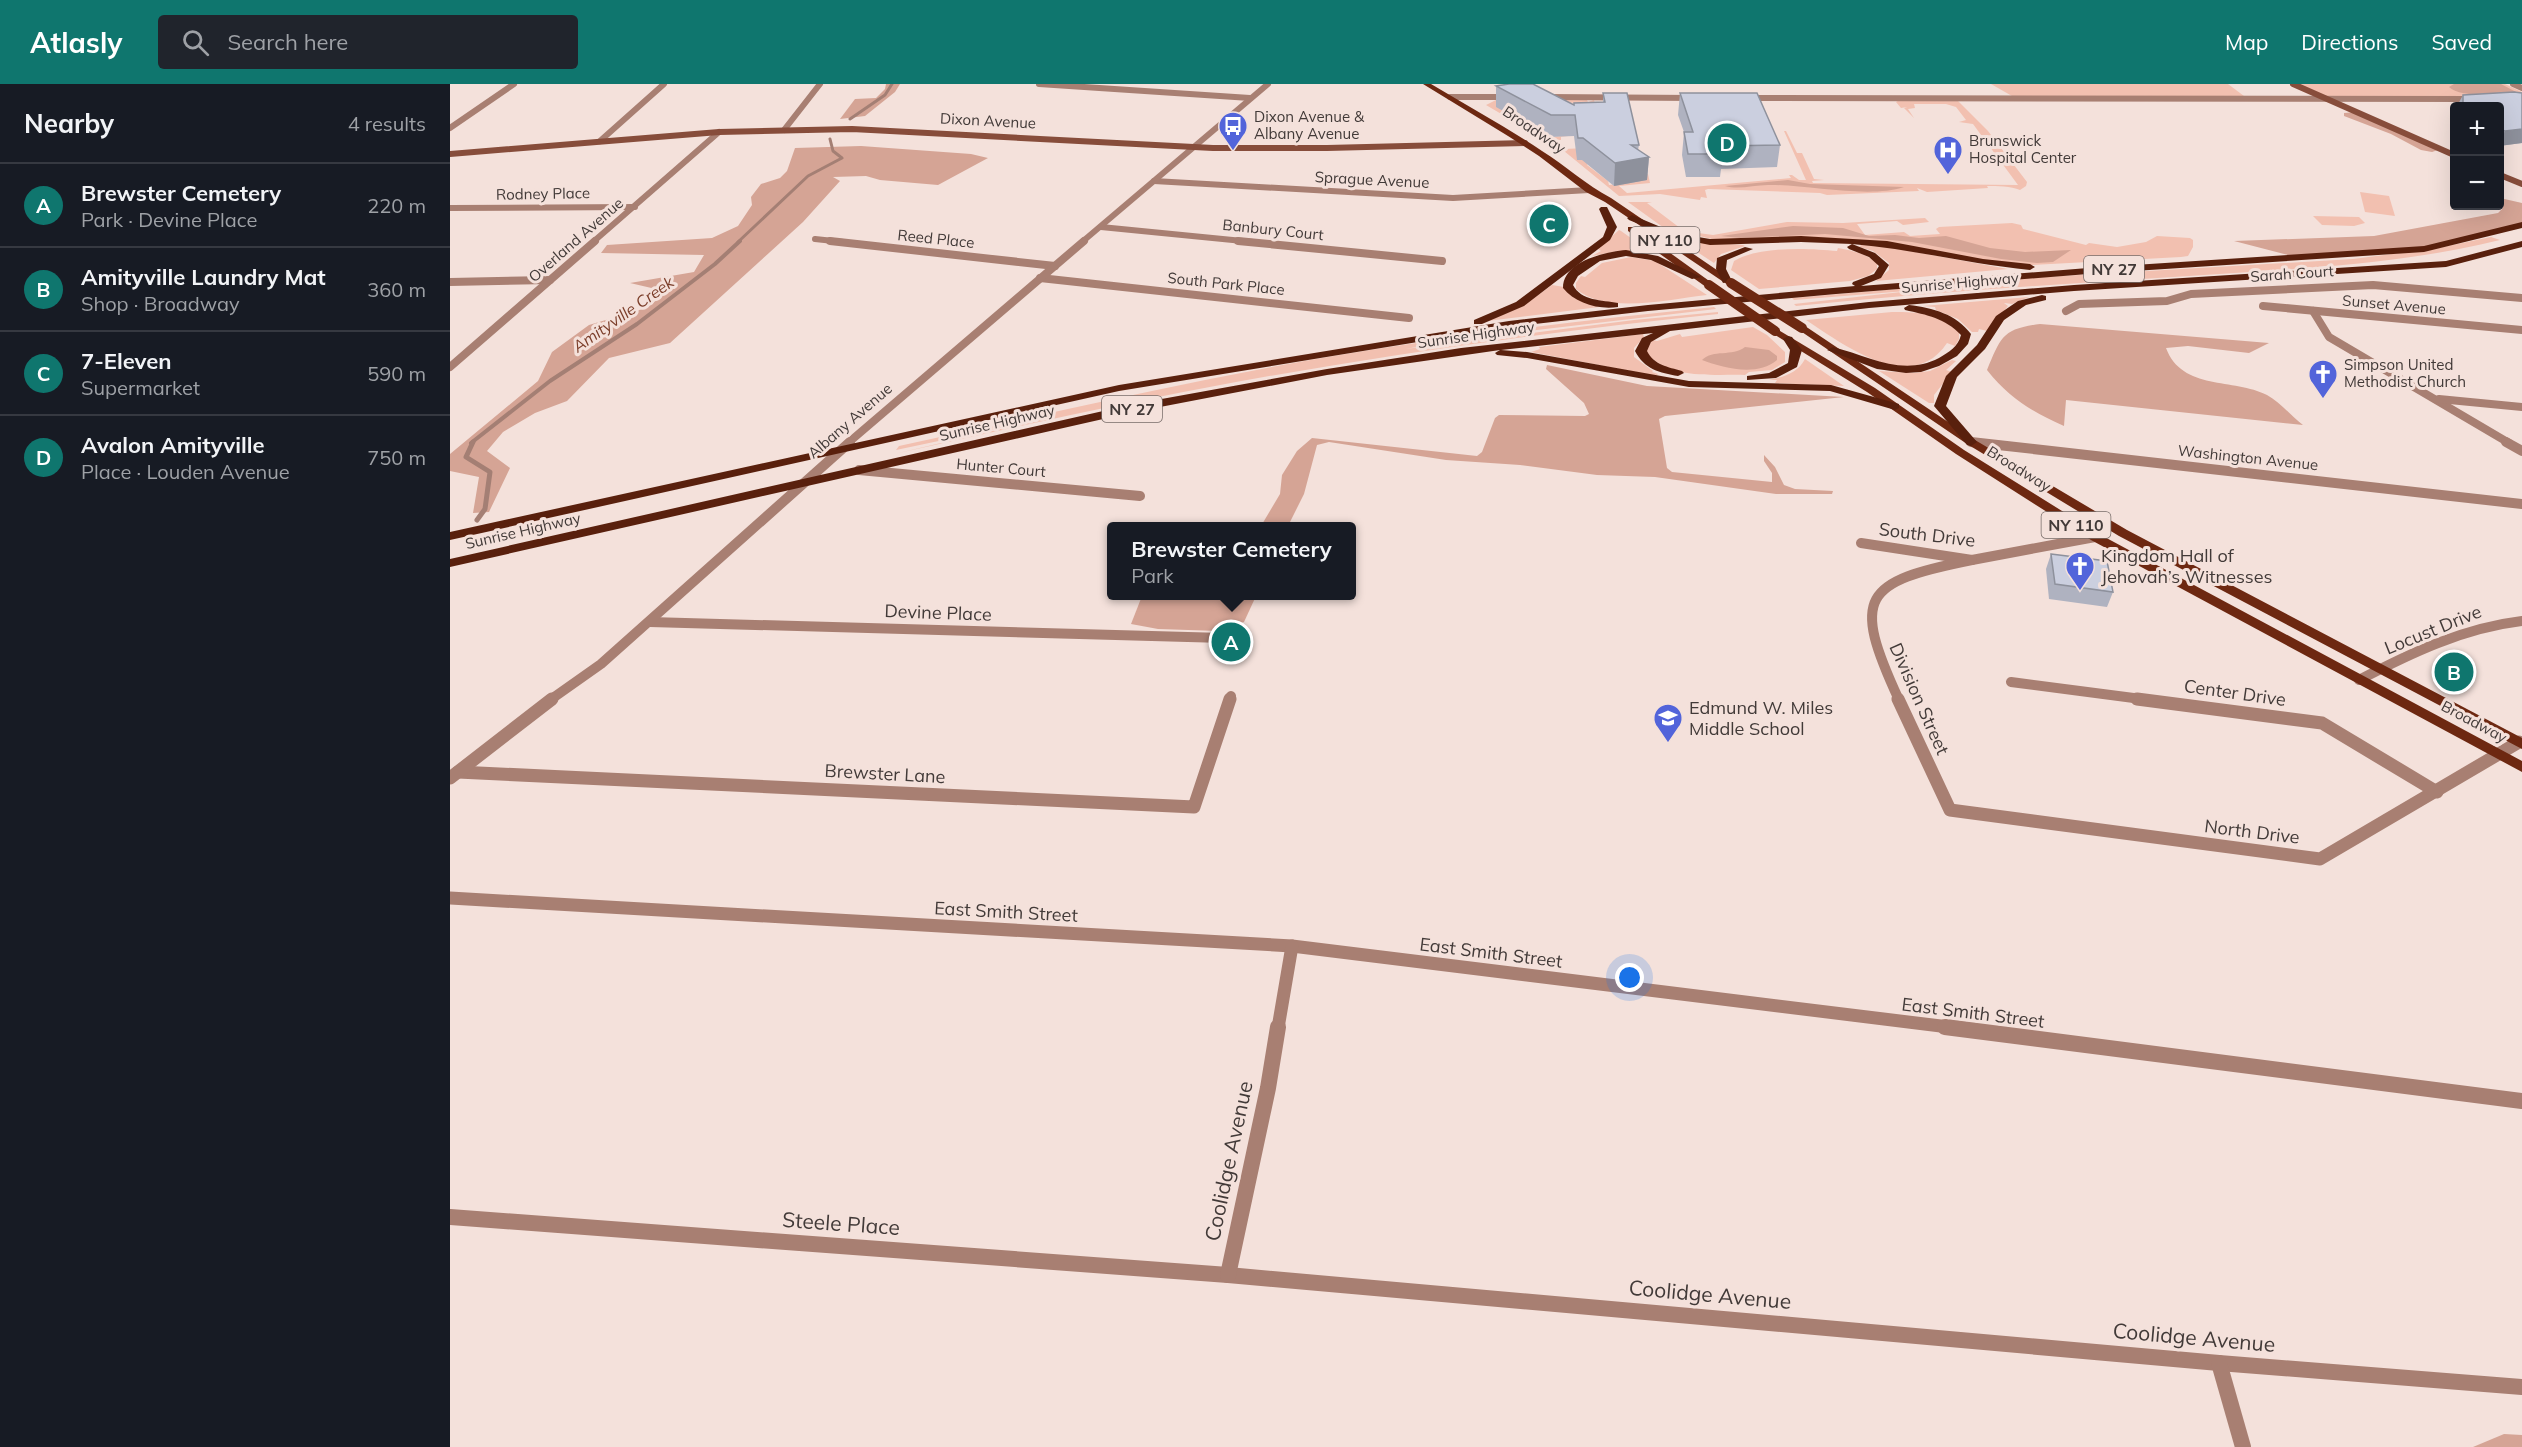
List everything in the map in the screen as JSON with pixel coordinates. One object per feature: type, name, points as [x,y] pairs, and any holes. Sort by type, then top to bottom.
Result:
[{"type":"highway","points":[[1436,335],[1494,317],[1520,304],[1607,238],[1612,227],[1604,209]]},
{"type":"highway","points":[[1632,218],[1679,237],[1710,242],[1801,239],[1848,241],[1887,244],[2017,266],[2088,271]]},
{"type":"highway","name":"Sunrise Highway","points":[[450,536],[1119,388],[1436,335],[1648,308],[1836,291],[2088,271],[2424,249],[2522,225]]},
{"type":"highway","points":[[1729,282],[1721,269],[1722,258],[1745,249],[1768,246],[1809,244],[1851,247],[1872,255],[1884,265],[1884,270],[1879,275],[1836,291]]},
{"type":"highway","name":"Sunrise Highway","points":[[450,563],[1134,408],[1316,374],[1461,351],[1869,305],[2074,288],[2445,264],[2522,244]]},
{"type":"highway","points":[[1648,308],[1605,305],[1585,300],[1577,297],[1568,288],[1569,280],[1578,270],[1594,260],[1622,253],[1651,255],[1696,277]]},
{"type":"highway","points":[[1971,442],[1940,406],[1952,376],[1981,347],[2000,318],[2022,303],[2074,288]]},
{"type":"highway","points":[[1833,350],[1884,368],[1920,369],[1936,365],[1955,353],[1965,342],[1966,334],[1959,326],[1949,318],[1931,311],[1869,305]]},
{"type":"highway","points":[[1686,324],[1654,334],[1646,340],[1641,351],[1646,360],[1664,370],[1680,374],[1757,378],[1772,376],[1793,365],[1796,350],[1788,339]]},
{"type":"highway","points":[[1461,351],[1527,355],[1689,384],[1831,388],[1895,406]]},
{"type":"main road","name":"Broadway","points":[[1426,84],[1526,143],[1589,190],[1608,200],[1971,442],[2123,533],[2521,743]]},
{"type":"main road","points":[[2293,84],[2450,153]]},
{"type":"main road","name":"Dixon Avenue","points":[[450,154],[719,132],[784,130],[922,131],[1192,147],[1318,148],[1526,143]]},
{"type":"main road","points":[[2504,177],[2522,184]]},
{"type":"main road","name":"Broadway","points":[[1589,190],[1604,209],[1696,277],[1775,331],[1895,406],[1960,452],[2096,537],[2522,767]]},
{"type":"street","points":[[450,128],[514,84]]},
{"type":"street","points":[[600,141],[664,84]]},
{"type":"street","points":[[784,130],[820,84]]},
{"type":"street","points":[[1039,84],[1250,98]]},
{"type":"street","name":"Albany Avenue","points":[[454,775],[526,717],[601,664],[839,451],[1268,84]]},
{"type":"street","points":[[2513,84],[2522,88]]},
{"type":"street","points":[[1450,97],[1525,97]]},
{"type":"street","points":[[1536,97],[1707,98]]},
{"type":"street","points":[[1730,98],[2486,99]]},
{"type":"street","name":"Overland Avenue","points":[[450,367],[719,132]]},
{"type":"street","name":"Sprague Avenue","points":[[1154,181],[1453,198],[1589,190]]},
{"type":"street","name":"Rodney Place","points":[[450,208],[635,207]]},
{"type":"street","name":"Banbury Court","points":[[1101,227],[1442,261]]},
{"type":"street","name":"Reed Place","points":[[815,239],[1055,266]]},
{"type":"street","name":"South Park Place","points":[[1040,278],[1409,318]]},
{"type":"street","points":[[450,282],[550,280]]},
{"type":"street","name":"Sarah Court","points":[[2066,311],[2079,304],[2167,301],[2191,294],[2345,285],[2373,285],[2522,298]]},
{"type":"street","points":[[2495,296],[2522,292]]},
{"type":"street","name":"Sunset Avenue","points":[[2263,306],[2522,330]]},
{"type":"street","points":[[2313,311],[2329,337],[2522,451]]},
{"type":"street","points":[[2434,399],[2522,407]]},
{"type":"street","name":"Washington Avenue","points":[[1971,442],[2522,504]]},
{"type":"street","name":"Hunter Court","points":[[859,470],[1140,496]]},
{"type":"street","name":"South Drive","points":[[1861,543],[1972,560],[2096,537]]},
{"type":"street","name":"Division Street","points":[[1950,810],[1881,661],[1871,627],[1872,606],[1876,596],[1898,579],[1927,569],[1972,560]]},
{"type":"street","name":"Locust Drive","points":[[2360,680],[2380,669],[2471,630],[2498,623],[2522,621]]},
{"type":"street","name":"Devine Place","points":[[650,622],[1224,638]]},
{"type":"street","name":"Center Drive","points":[[2011,682],[2322,723],[2437,792]]},
{"type":"street","name":"Brewster Lane","points":[[454,775],[1194,807],[1231,696]]},
{"type":"street","name":"North Drive","points":[[1950,810],[2320,859],[2521,743]]},
{"type":"street","name":"East Smith Street","points":[[450,898],[1292,946],[2522,1101]]},
{"type":"street","name":"Coolidge Avenue","points":[[1292,946],[1268,1088],[1228,1275],[2218,1363],[2522,1387]]},
{"type":"street","name":"Steele Place","points":[[450,1217],[1228,1275]]},
{"type":"street","points":[[2218,1363],[2243,1447]]},
{"type":"shaded area","points":[[886,84],[900,84],[895,92],[865,116],[840,119],[855,99],[876,98],[885,89]]},
{"type":"shaded area","points":[[1991,84],[2228,84],[2244,96],[2012,96]]},
{"type":"shaded area","points":[[2298,84],[2505,84],[2522,92],[2522,96],[2325,96]]},
{"type":"shaded area","points":[[2454,84],[2501,84],[2518,93],[2492,95],[2462,93],[2449,87]]},
{"type":"shaded area","points":[[1496,100],[1587,100],[1588,102],[1594,100],[1595,104],[1558,102],[1497,106],[1547,137],[1568,136],[1561,137],[1561,140],[1544,139],[1486,105]]},
{"type":"shaded area","points":[[1899,100],[1958,101],[1988,131],[2027,182],[2026,186],[2020,190],[1987,186],[1988,188],[1927,192],[1917,188],[1919,191],[1827,195],[1708,189],[1705,190],[1707,198],[1701,197],[1700,200],[1660,194],[1619,196],[1564,151],[1564,149],[1610,147],[1577,152],[1577,160],[1590,160],[1587,165],[1608,181],[1609,185],[1636,182],[1642,174],[1648,174],[1650,183],[1619,186],[1627,193],[1791,178],[1789,175],[1799,180],[1806,180],[1784,131],[1797,153],[1802,153],[1814,179],[1824,180],[1812,181],[1813,183],[2018,185],[1973,124],[1959,122],[1966,120],[1956,107],[1946,104],[1914,104],[1915,108],[1908,109],[1914,118],[1904,108],[1907,107],[1901,108],[1896,102]]},
{"type":"shaded area","points":[[2356,112],[2441,149],[2432,152],[2421,150],[2391,134],[2344,116],[2344,113]]},
{"type":"shaded area","points":[[861,146],[971,154],[988,158],[938,185],[880,180],[866,176],[833,177],[840,181],[803,222],[670,343],[609,358],[567,401],[535,413],[503,432],[487,451],[510,468],[489,512],[473,513],[479,477],[450,471],[450,454],[538,381],[552,352],[589,325],[646,308],[661,297],[660,290],[630,283],[694,272],[704,255],[601,253],[607,245],[712,238],[738,226],[752,205],[751,197],[761,184],[780,178],[787,171],[795,148]]},
{"type":"shaded area","points":[[1788,180],[1810,184],[1904,187],[1873,192],[1783,185],[1736,188],[1725,186]]},
{"type":"shaded area","points":[[2360,192],[2389,196],[2395,216],[2365,212]]},
{"type":"shaded area","points":[[2504,199],[2522,203],[2522,224],[2434,247],[2299,258],[2234,241],[2374,236],[2504,210]]},
{"type":"shaded area","points":[[1628,202],[1652,202],[1647,203],[1684,231],[1713,235],[1787,222],[1843,223],[1925,218],[1929,222],[1903,225],[1897,221],[1857,224],[1865,235],[1904,232],[1910,236],[1940,234],[1936,229],[1939,227],[2012,223],[2021,225],[2023,229],[2086,245],[2089,243],[2117,247],[2146,242],[2157,236],[2190,238],[2193,240],[2193,247],[2188,256],[2181,257],[2032,265],[1995,262],[1895,244],[1712,239],[1664,228]]},
{"type":"shaded area","points":[[2313,216],[2359,217],[2365,223],[2354,226],[2322,225]]},
{"type":"shaded area","points":[[1793,226],[1843,228],[1869,236],[1895,235],[1919,238],[1946,236],[1990,248],[2025,252],[2071,250],[2053,262],[2037,263],[2001,259],[1912,242],[1825,234],[1740,238],[1721,236]]},
{"type":"shaded area","points":[[1619,230],[1652,253],[1618,251],[1592,256],[1601,251],[1598,249]]},
{"type":"shaded area","points":[[2491,237],[2500,240],[2423,255],[2346,265],[1992,289],[1796,306],[1794,304],[1919,290],[1794,300],[1792,298],[2027,278],[2353,259],[2438,248]]},
{"type":"shaded area","points":[[1679,240],[1745,246],[1721,254],[1714,263]]},
{"type":"shaded area","points":[[1862,244],[2008,269],[1876,281],[1889,270],[1889,263],[1873,251],[1859,247]]},
{"type":"shaded area","points":[[1838,248],[1868,257],[1877,263],[1877,269],[1868,276],[1850,281],[1759,289],[1731,270],[1734,261],[1744,256],[1770,250],[1837,251]]},
{"type":"shaded area","points":[[1631,257],[1655,261],[1707,295],[1657,302],[1621,303],[1589,297],[1576,289],[1576,283],[1581,276],[1585,277],[1602,263]]},
{"type":"shaded area","points":[[1552,285],[1564,287],[1575,297],[1599,307],[1487,321],[1523,306]]},
{"type":"shaded area","points":[[2029,297],[2012,304],[2004,303],[2008,306],[1987,331],[1979,329],[1978,332],[1972,332],[1958,319],[1936,310],[1935,307],[1923,306]]},
{"type":"shaded area","points":[[1714,307],[1716,309],[1477,337],[1405,349],[1634,320],[1718,312],[1718,314],[1476,344],[1296,371],[1064,416],[894,454],[1048,418],[896,450],[899,446],[1272,367],[1461,337]]},
{"type":"shaded area","points":[[1912,312],[1936,317],[1959,332],[1959,339],[1955,346],[1947,343],[1932,358],[1915,366],[1896,366],[1857,352],[1806,320]]},
{"type":"shaded area","points":[[2040,324],[2269,343],[2249,353],[2188,346],[2166,348],[2174,362],[2184,371],[2196,377],[2267,395],[2303,425],[2066,400],[2064,426],[2021,403],[1987,370],[2005,336],[2018,329]]},
{"type":"shaded area","points":[[1753,327],[1767,335],[1785,352],[1785,362],[1772,370],[1749,372],[1745,375],[1705,375],[1666,367],[1646,352],[1652,340],[1657,341],[1680,334],[1682,337]]},
{"type":"shaded area","points":[[1643,334],[1644,337],[1634,348],[1634,357],[1652,372],[1658,374],[1656,376],[1531,352],[1540,349],[1539,347]]},
{"type":"shaded area","points":[[1745,347],[1769,350],[1777,356],[1777,360],[1769,365],[1750,370],[1720,366],[1702,360],[1712,355],[1734,352]]},
{"type":"shaded area","points":[[1805,359],[1844,386],[1775,383],[1777,380],[1769,380],[1794,371]]},
{"type":"shaded area","points":[[1952,360],[1956,361],[1946,370],[1952,372],[1934,395],[1934,403],[1929,403],[1879,371],[1914,373],[1930,371]]},
{"type":"shaded area","points":[[1547,365],[1647,386],[1844,397],[1665,416],[1659,419],[1667,468],[1672,472],[1772,482],[1772,473],[1764,461],[1764,455],[1775,467],[1784,485],[1795,489],[1833,491],[1832,494],[1776,494],[1655,477],[1597,475],[1520,465],[1446,460],[1329,442],[1317,445],[1304,494],[1290,522],[1263,522],[1280,494],[1282,475],[1297,451],[1312,438],[1477,456],[1482,452],[1495,418],[1499,415],[1585,416],[1589,414],[1584,403],[1546,369]]},
{"type":"shaded area","points":[[1140,600],[1254,600],[1244,622],[1219,631],[1158,629],[1131,624]]},
{"type":"shaded area","points":[[2504,1434],[2522,1435],[2522,1447],[2473,1447]]},
{"type":"building","points":[[1533,84],[1574,105],[1574,103],[1605,102],[1603,93],[1627,93],[1639,145],[1631,145],[1649,157],[1615,163],[1583,138],[1578,138],[1575,115],[1551,115],[1496,86]]},
{"type":"building","points":[[1680,93],[1757,93],[1780,145],[1721,146],[1722,154],[1688,154],[1684,132],[1693,132]]},
{"type":"building","points":[[2522,93],[2522,129],[2504,131],[2504,102],[2463,102],[2463,95]]},
{"type":"building","points":[[2051,554],[2107,561],[2113,592],[2055,584]]},
{"type":"waterway","name":"Amityville Creek","points":[[850,119],[885,95],[892,84]]},
{"type":"waterway","name":"Amityville Creek","points":[[738,242],[808,176],[842,158],[833,151],[830,139]]},
{"type":"waterway","name":"Amityville Creek","points":[[471,443],[550,381],[637,324],[715,264],[740,241]]},
{"type":"waterway","name":"Amityville Creek","points":[[473,442],[466,457],[490,472],[485,509],[477,520]]},
{"type":"place","name":"Avalon Amityville","points":[[1727,143]]},
{"type":"place","name":"Dixon Avenue & Albany Avenue","points":[[1233,152]]},
{"type":"place","name":"Brunswick Hospital Center","points":[[1948,176]]},
{"type":"place","name":"7-Eleven","points":[[1549,224]]},
{"type":"place","name":"Simpson United Methodist Church","points":[[2323,400]]},
{"type":"place","name":"Kingdom Hall of Jehovah’s Witnesses","points":[[2080,592]]},
{"type":"place","name":"Brewster Cemetery","points":[[1231,642]]},
{"type":"place","name":"Amityville Laundry Mat","points":[[2454,672]]},
{"type":"place","name":"Edmund W. Miles Middle School","points":[[1668,744]]}]
